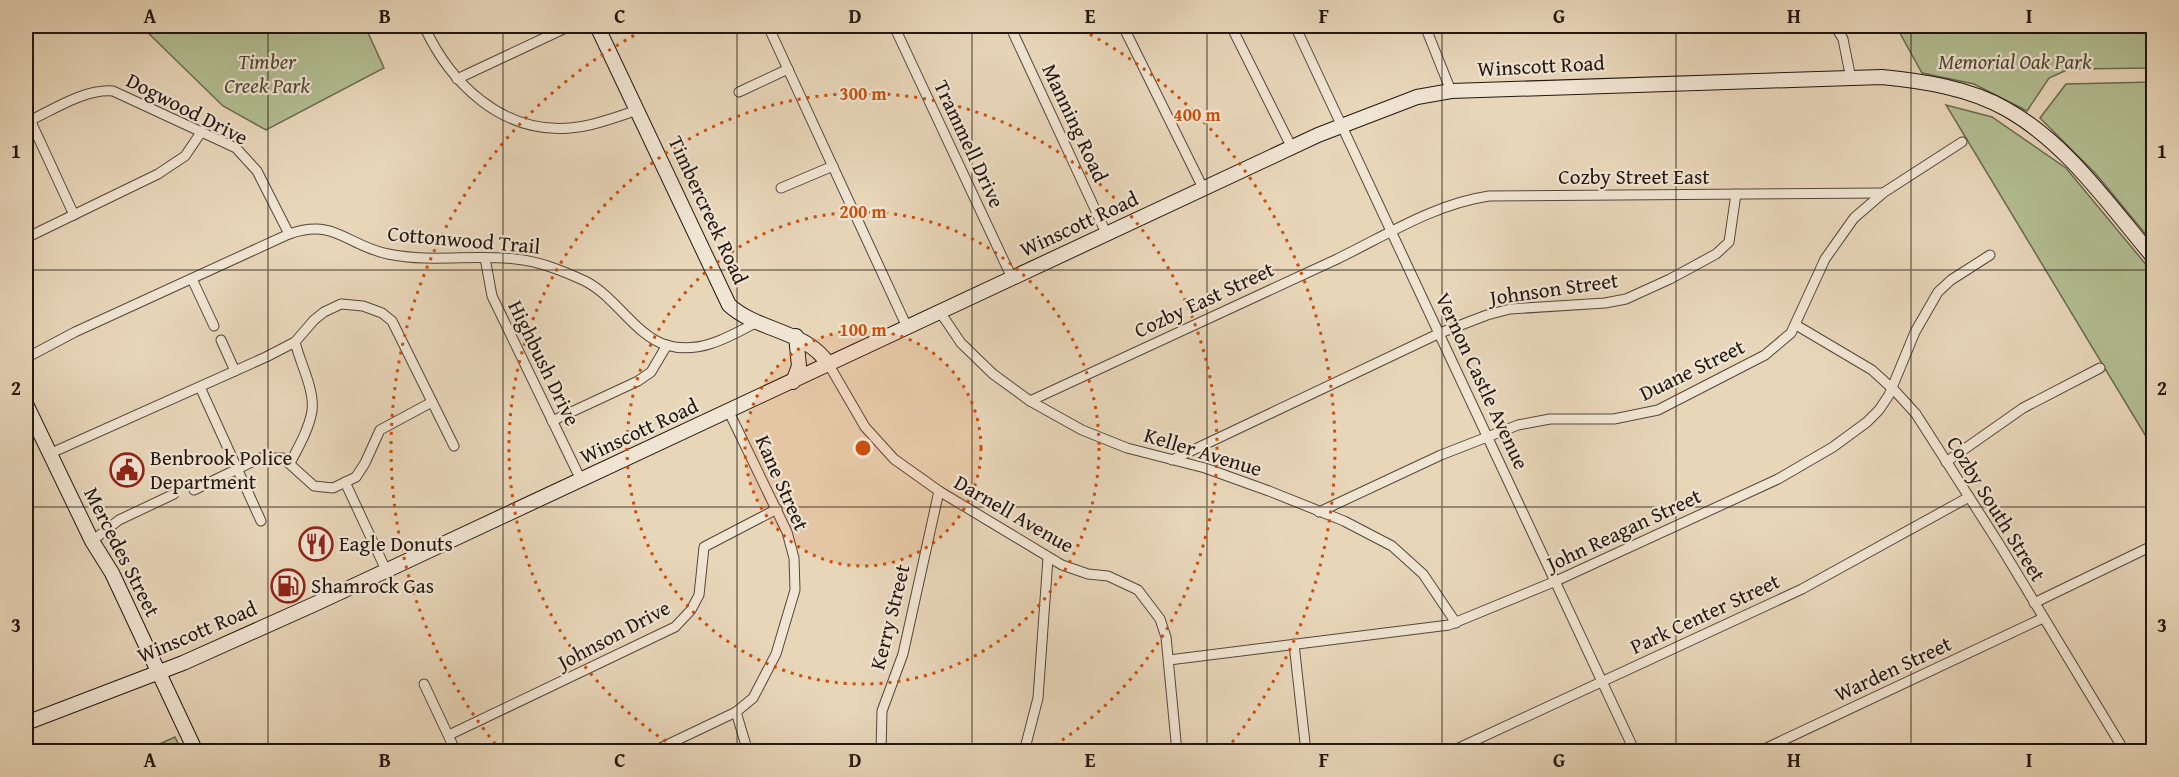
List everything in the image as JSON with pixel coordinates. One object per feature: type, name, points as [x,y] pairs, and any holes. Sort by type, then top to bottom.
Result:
[{"type":"main road","name":"Timbercreek Road","points":[[597,26],[729,305],[742,316],[796,336],[820,351],[829,365]]},
{"type":"main road","name":"Winscott Road","points":[[26,723],[159,672],[386,570],[1342,125],[1417,97],[1451,91],[1634,83],[1882,77],[1951,88],[2003,107],[2053,143],[2154,258]]},
{"type":"main road","points":[[793,382],[799,366],[796,336]]},
{"type":"main road","name":"Mercedes Street","points":[[26,404],[92,541],[112,573],[196,752]]},
{"type":"street","points":[[424,26],[439,54],[457,79],[474,96],[502,114],[555,128],[582,127],[638,110]]},
{"type":"street","points":[[457,79],[570,26]]},
{"type":"street","points":[[768,26],[907,327]]},
{"type":"street","name":"Trammell Drive","points":[[894,26],[1012,278]]},
{"type":"street","name":"Manning Road","points":[[1010,26],[1107,235]]},
{"type":"street","points":[[1123,26],[1204,190]]},
{"type":"street","points":[[1231,26],[1292,148]]},
{"type":"street","name":"Vernon Castle Avenue","points":[[1295,26],[1635,752]]},
{"type":"street","points":[[1446,26],[1426,27],[1451,91]]},
{"type":"street","points":[[1835,26],[1843,39],[1851,79]]},
{"type":"street","points":[[739,92],[788,69]]},
{"type":"street","name":"Dogwood Drive","points":[[31,120],[84,96],[102,90],[113,91],[236,148],[257,171],[289,234]]},
{"type":"street","points":[[26,111],[74,215]]},
{"type":"street","points":[[26,238],[176,162],[184,156],[202,131]]},
{"type":"street","name":"Duane Street","points":[[1319,512],[1488,435],[1518,425],[1550,419],[1614,418],[1658,410],[1765,355],[1779,345],[1796,325],[1825,259],[1854,218],[1883,193],[1962,142]]},
{"type":"street","points":[[781,189],[833,166]]},
{"type":"street","name":"Cozby Street East","points":[[1392,232],[1457,203],[1490,196],[1883,193]]},
{"type":"street","name":"Johnson Street","points":[[1172,460],[1440,333],[1510,309],[1605,303],[1626,299],[1670,279],[1716,254],[1729,242],[1736,194]]},
{"type":"street","name":"Cottonwood Trail","points":[[26,358],[289,234],[309,227],[322,227],[385,253],[449,260],[516,259],[538,264],[586,282],[607,295],[647,335],[667,345],[680,348],[706,346],[757,322]]},
{"type":"street","name":"Cozby East Street","points":[[1030,401],[1392,232]]},
{"type":"street","name":"John Reagan Street","points":[[1169,660],[1426,630],[1456,623],[1556,581],[1778,479],[1867,422],[1879,410],[1892,387],[1915,332],[1938,292],[1951,280],[1990,255]]},
{"type":"street","name":"Highbush Drive","points":[[485,258],[492,296],[581,480]]},
{"type":"street","points":[[192,279],[214,326]]},
{"type":"street","points":[[49,454],[295,342],[319,316],[341,304],[363,306],[382,313],[392,321],[454,446]]},
{"type":"street","name":"Keller Avenue","points":[[940,312],[976,359],[1030,401],[1082,430],[1127,448],[1216,472],[1319,512],[1373,536],[1403,555],[1430,583],[1456,623]]},
{"type":"street","name":"Cozby South Street","points":[[1796,325],[1872,370],[1892,387],[1916,414],[2125,752]]},
{"type":"street","points":[[221,340],[235,371]]},
{"type":"street","points":[[290,464],[302,441],[312,411],[311,395],[295,342]]},
{"type":"street","points":[[552,421],[638,381],[651,372],[667,345]]},
{"type":"street","name":"Darnell Avenue","points":[[829,365],[865,428],[894,459],[939,491],[1048,558],[1088,574],[1108,576],[1126,582],[1138,590],[1160,619],[1166,637],[1176,751]]},
{"type":"street","points":[[1946,462],[2023,408],[2100,368]]},
{"type":"street","points":[[200,387],[261,521]]},
{"type":"street","points":[[194,490],[260,458],[284,458],[314,486],[333,488],[356,477],[365,463],[375,435],[380,430],[432,402]]},
{"type":"street","name":"Kane Street","points":[[651,752],[736,712],[753,698],[767,675],[780,644],[795,590],[794,558],[777,509],[729,412]]},
{"type":"street","points":[[345,482],[386,570]]},
{"type":"street","name":"Kerry Street","points":[[881,752],[882,711],[903,654],[939,491]]},
{"type":"street","points":[[92,541],[118,520],[174,494]]},
{"type":"street","name":"Park Center Street","points":[[1450,752],[1802,589],[1969,497]]},
{"type":"street","name":"Johnson Drive","points":[[448,735],[675,627],[691,610],[699,595],[704,547],[777,509]]},
{"type":"street","points":[[2034,603],[2154,545]]},
{"type":"street","points":[[1024,752],[1038,698],[1048,558]]},
{"type":"street","name":"Warden Street","points":[[1758,752],[2043,618]]},
{"type":"street","points":[[1294,644],[1306,752]]},
{"type":"street","points":[[424,684],[456,752]]},
{"type":"street","points":[[736,712],[748,752]]},
{"type":"street","points":[[2146,752],[2154,748]]},
{"type":"green space","name":"Timber Creek Park","points":[[141,26],[365,26],[384,68],[266,130],[223,106]]},
{"type":"green space","name":"Memorial Oak Park","points":[[1896,26],[2153,26],[2153,68],[2069,69],[2049,78],[2027,111],[1974,84],[1922,73]]},
{"type":"green space","points":[[2154,82],[2153,243],[2096,174],[2040,118],[2066,84]]},
{"type":"green space","points":[[1946,105],[1992,117],[2066,168],[2153,273],[2153,448]]},
{"type":"green space","points":[[175,737],[182,751],[144,751]]},
{"type":"place","name":"Benbrook Police Department","points":[[127,470]]},
{"type":"place","name":"Eagle Donuts","points":[[316,544]]},
{"type":"place","name":"Shamrock Gas","points":[[288,586]]}]
